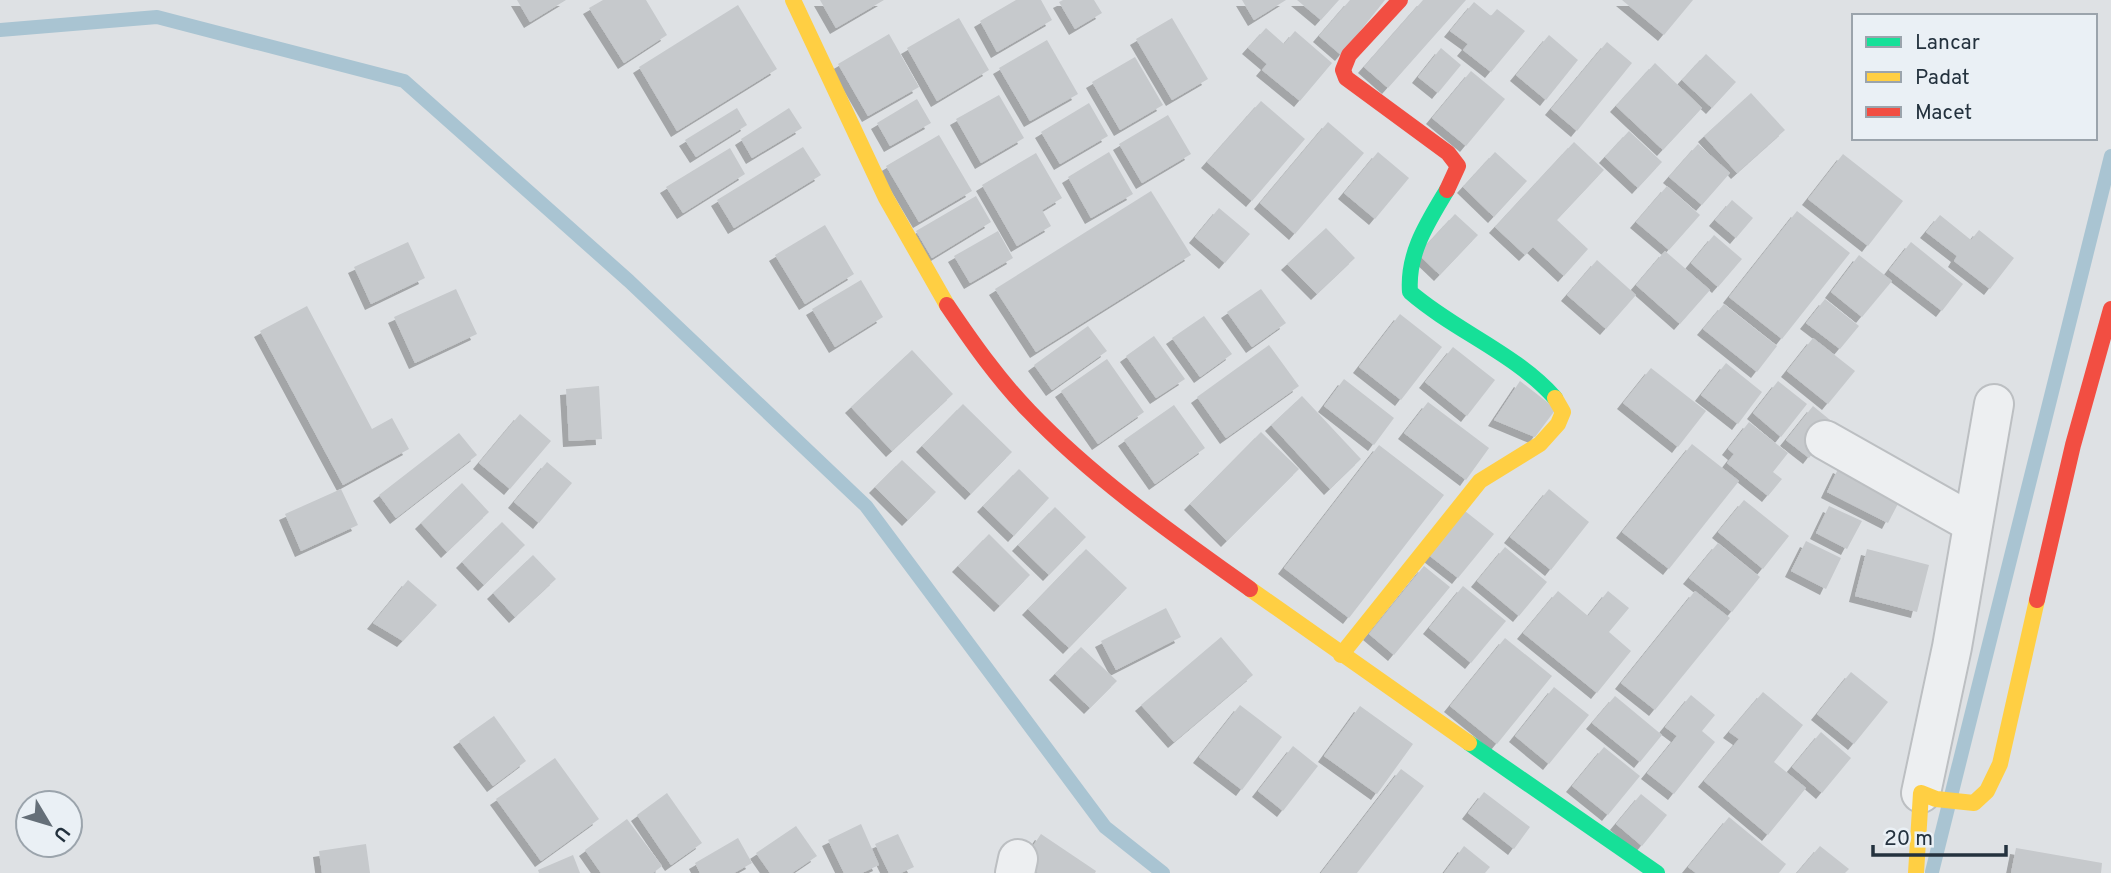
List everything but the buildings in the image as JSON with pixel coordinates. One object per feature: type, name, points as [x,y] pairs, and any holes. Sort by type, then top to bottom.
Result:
[{"type":"street","points":[[793,0],[878,183],[933,284],[1002,382],[1045,428],[1118,491],[1341,655],[1657,873]]},
{"type":"street","points":[[1341,655],[1480,481],[1494,469],[1548,439],[1559,425],[1563,412],[1557,398],[1528,373],[1434,312],[1410,292],[1411,260],[1433,213],[1456,176],[1458,166],[1453,158],[1429,138],[1346,78],[1343,70],[1349,55],[1401,0]]},
{"type":"street","points":[[1929,796],[1974,803],[1987,791],[2000,764],[2073,445],[2111,309]]},
{"type":"street","points":[[1916,873],[1972,523],[1994,404]]},
{"type":"street","points":[[1825,440],[1972,523]]},
{"type":"waterway","points":[[0,30],[157,17],[404,81],[629,281],[866,506],[1105,827],[1163,873]]},
{"type":"waterway","points":[[1932,872],[2111,156]]},
{"type":"traffic: fast","points":[[1447,190],[1415,251],[1410,292],[1446,319],[1522,368],[1555,398]]},
{"type":"traffic: fast","points":[[1469,743],[1657,873]]},
{"type":"traffic: slow","points":[[793,0],[886,198],[947,305]]},
{"type":"traffic: slow","points":[[1341,655],[1480,481],[1540,444],[1558,424],[1563,412],[1555,398]]},
{"type":"traffic: slow","points":[[1250,589],[1469,743]]},
{"type":"traffic: slow","points":[[1916,873],[1921,793],[1936,799],[1974,803],[1987,791],[2000,764],[2037,600]]},
{"type":"traffic: jam","points":[[1400,0],[1349,55],[1343,70],[1346,78],[1448,153],[1458,166],[1447,190]]},
{"type":"traffic: jam","points":[[947,305],[1007,386],[1054,436],[1135,505],[1250,589]]},
{"type":"traffic: jam","points":[[2037,600],[2073,445],[2111,309]]}]
